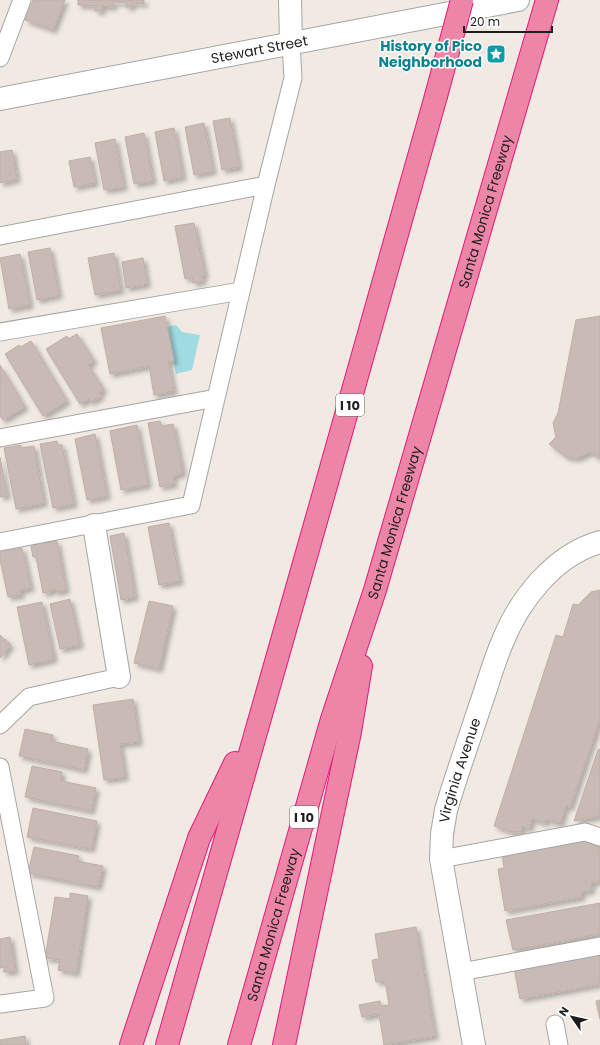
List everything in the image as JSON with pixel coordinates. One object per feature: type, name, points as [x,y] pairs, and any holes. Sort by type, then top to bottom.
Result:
[{"type":"highway","name":"I 10","points":[[167,1045],[260,713],[347,418],[462,0]]},
{"type":"highway","name":"Santa Monica Freeway","points":[[239,1045],[332,719],[374,590],[524,80],[546,0]]},
{"type":"highway","points":[[284,1045],[350,732],[374,590]]},
{"type":"highway","points":[[131,1045],[199,838],[260,713]]},
{"type":"street","points":[[290,0],[291,44]]},
{"type":"street","name":"Stewart Street","points":[[0,99],[518,0]]},
{"type":"street","points":[[94,525],[119,677]]},
{"type":"street","name":"Virginia Avenue","points":[[474,1045],[441,859],[442,834],[446,810],[502,642],[522,606],[540,580],[562,561],[589,545],[600,542]]},
{"type":"lane","points":[[0,58],[22,0]]},
{"type":"lane","points":[[0,542],[191,505],[266,185],[293,78],[291,44]]},
{"type":"lane","points":[[0,236],[266,185]]},
{"type":"lane","points":[[0,332],[241,291]]},
{"type":"lane","points":[[0,438],[216,398]]},
{"type":"lane","points":[[0,725],[29,697],[119,677]]},
{"type":"lane","points":[[0,766],[6,829],[45,998],[0,1004]]},
{"type":"lane","points":[[441,859],[585,832],[600,837]]},
{"type":"lane","points":[[461,972],[600,946]]},
{"type":"lane","points":[[555,1024],[559,1045]]},
{"type":"water","points":[[176,325],[182,332],[200,335],[192,370],[176,374],[168,332],[169,326]]},
{"type":"building","points":[[33,0],[65,0],[53,30],[25,20]]},
{"type":"building","points":[[78,0],[144,0],[144,4],[132,3],[132,7],[126,7],[126,3],[113,2],[113,7],[102,6],[102,11],[95,11],[95,6],[78,5]]},
{"type":"building","points":[[230,118],[239,167],[222,170],[213,121]]},
{"type":"building","points":[[204,123],[213,171],[194,175],[185,127]]},
{"type":"building","points":[[174,128],[183,177],[164,181],[155,132]]},
{"type":"building","points":[[144,133],[153,181],[134,184],[125,137]]},
{"type":"building","points":[[115,139],[124,187],[104,190],[95,143]]},
{"type":"building","points":[[12,150],[17,179],[0,183],[0,152]]},
{"type":"building","points":[[90,157],[95,183],[74,187],[69,161]]},
{"type":"building","points":[[194,223],[205,275],[202,275],[203,281],[193,283],[192,277],[185,279],[175,226]]},
{"type":"building","points":[[50,248],[59,295],[37,300],[28,252]]},
{"type":"building","points":[[114,253],[121,290],[95,295],[88,258]]},
{"type":"building","points":[[20,254],[30,305],[9,309],[0,258]]},
{"type":"building","points":[[143,258],[147,284],[126,288],[122,262]]},
{"type":"building","points":[[165,316],[174,361],[168,362],[174,391],[154,395],[149,366],[110,374],[101,328]]},
{"type":"building","points":[[600,316],[600,459],[590,452],[578,458],[566,457],[549,444],[556,437],[553,423],[558,413],[576,320]]},
{"type":"building","points":[[77,334],[94,361],[88,365],[104,390],[99,393],[101,396],[91,402],[89,399],[80,404],[46,349],[67,336],[68,339]]},
{"type":"building","points":[[31,341],[67,401],[43,416],[5,354],[19,345],[20,347]]},
{"type":"building","points":[[0,365],[25,407],[3,420],[0,416]]},
{"type":"building","points":[[160,421],[162,426],[173,424],[183,473],[173,476],[174,484],[160,487],[148,423]]},
{"type":"building","points":[[137,425],[148,485],[121,490],[110,431]]},
{"type":"building","points":[[95,434],[107,496],[87,500],[75,439]]},
{"type":"building","points":[[57,441],[58,445],[62,445],[74,504],[53,508],[40,444]]},
{"type":"building","points":[[21,445],[21,448],[34,446],[44,503],[16,509],[4,448]]},
{"type":"building","points":[[0,457],[7,496],[0,497]]},
{"type":"building","points":[[169,523],[180,581],[159,585],[148,527]]},
{"type":"building","points":[[124,533],[135,597],[121,600],[110,536]]},
{"type":"building","points":[[44,540],[44,543],[57,541],[66,590],[56,592],[55,589],[53,589],[53,591],[43,593],[36,557],[33,557],[31,546],[34,546],[33,542]]},
{"type":"building","points":[[11,548],[12,550],[22,548],[31,588],[20,590],[21,595],[8,597],[0,560],[0,551]]},
{"type":"building","points":[[600,590],[600,719],[570,807],[566,806],[560,824],[546,819],[545,823],[532,819],[529,829],[523,826],[521,832],[511,832],[494,826],[556,635],[563,637],[573,604],[578,605],[591,592]]},
{"type":"building","points":[[70,599],[80,645],[60,649],[50,604]]},
{"type":"building","points":[[149,601],[173,606],[159,669],[134,663]]},
{"type":"building","points":[[42,602],[54,659],[29,665],[17,607]]},
{"type":"building","points":[[0,635],[11,645],[0,658]]},
{"type":"building","points":[[133,699],[139,742],[120,744],[125,777],[104,780],[93,705]]},
{"type":"building","points":[[25,729],[53,735],[51,741],[88,749],[84,770],[19,756]]},
{"type":"building","points":[[600,749],[600,816],[574,821],[598,750]]},
{"type":"building","points":[[32,766],[62,772],[61,781],[96,788],[91,811],[25,797]]},
{"type":"building","points":[[33,808],[97,821],[91,849],[27,837]]},
{"type":"building","points":[[596,838],[600,854],[600,881],[591,883],[592,890],[581,892],[582,897],[505,911],[498,869],[504,868],[502,854]]},
{"type":"building","points":[[34,847],[79,856],[77,861],[103,866],[98,887],[28,873]]},
{"type":"building","points":[[70,893],[88,896],[76,973],[58,970],[60,960],[45,958],[55,897],[70,899]]},
{"type":"building","points":[[600,903],[600,934],[513,950],[506,920]]},
{"type":"building","points":[[416,927],[435,1036],[384,1045],[379,1014],[362,1017],[359,1005],[380,1001],[381,1006],[389,1005],[385,981],[376,982],[372,960],[379,959],[375,934]]},
{"type":"building","points":[[10,937],[15,971],[4,972],[4,967],[0,968],[0,939]]},
{"type":"building","points":[[600,953],[600,984],[520,999],[514,968]]},
{"type":"building","points":[[600,1000],[600,1019],[596,1001]]},
{"type":"building","points":[[25,1036],[26,1045],[0,1045],[0,1040]]},
{"type":"place","name":"History of Pico Neighborhood","points":[[496,54]]}]
